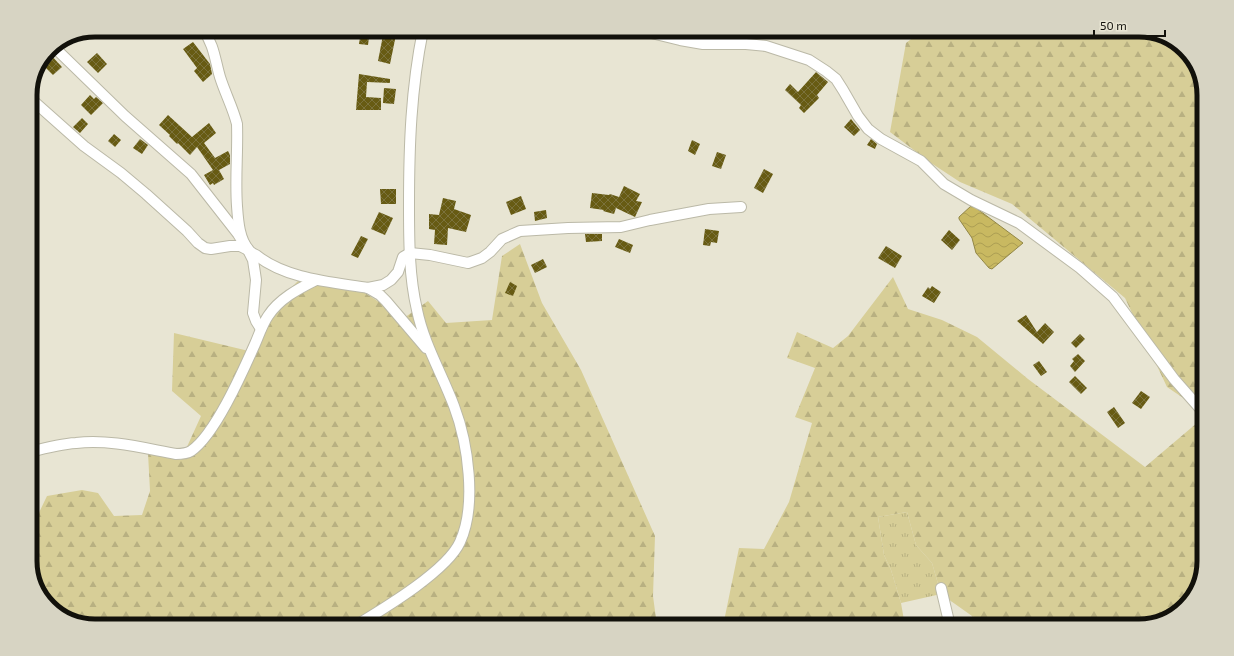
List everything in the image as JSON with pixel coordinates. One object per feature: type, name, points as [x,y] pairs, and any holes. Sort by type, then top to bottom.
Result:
[{"type":"street","points":[[207,37],[214,52],[220,78],[235,115],[237,124],[237,207],[242,236],[255,271],[256,280],[253,313],[258,326],[261,329]]},
{"type":"street","points":[[366,619],[434,572],[449,558],[460,542],[467,518],[470,492],[468,464],[461,427],[454,405],[431,354],[417,310],[413,287],[410,253],[409,178],[412,98],[422,37]]},
{"type":"street","points":[[668,37],[703,44],[746,44],[766,46],[810,60],[826,71],[836,80],[858,116],[868,129],[881,139],[921,161],[944,184],[971,200],[1019,223],[1080,268],[1113,297],[1174,379],[1197,405]]},
{"type":"street","points":[[58,51],[125,116],[191,174],[248,250]]},
{"type":"street","points":[[37,104],[84,146],[121,173],[146,194],[201,246],[211,249],[240,246],[263,261],[279,269],[316,280],[368,288],[376,288],[391,280],[398,272],[404,257],[410,253],[424,254],[468,263],[482,258],[502,239],[520,232],[588,227],[621,227],[709,209],[741,207]]},
{"type":"street","points":[[37,451],[76,443],[98,442],[120,444],[176,454],[190,452],[216,422],[269,315],[276,306],[302,287],[316,280]]},
{"type":"street","points":[[368,288],[380,295],[386,301],[431,354]]},
{"type":"street","points":[[941,588],[948,619]]},
{"type":"green space","points":[[914,37],[1139,37],[1150,38],[1165,43],[1183,57],[1194,76],[1197,91],[1197,407],[1167,387],[1125,298],[1012,204],[960,182],[931,163],[890,132],[906,43]]},
{"type":"green space","points":[[520,244],[542,303],[581,370],[655,536],[653,596],[656,619],[95,619],[84,618],[69,613],[51,599],[40,580],[37,565],[37,517],[47,496],[82,490],[98,493],[114,516],[142,515],[150,491],[148,453],[181,460],[201,416],[172,391],[174,333],[257,353],[261,325],[280,299],[298,281],[365,293],[404,318],[428,301],[446,323],[492,320],[502,256]]},
{"type":"green space","points":[[893,277],[908,309],[942,320],[977,337],[1028,379],[1145,467],[1197,423],[1197,568],[1191,587],[1183,599],[1165,613],[1146,619],[979,619],[972,616],[941,594],[932,563],[916,545],[907,512],[878,517],[884,555],[891,570],[901,603],[904,619],[724,619],[739,548],[764,549],[789,502],[812,423],[795,417],[815,368],[787,358],[797,332],[833,348],[848,336]]},
{"type":"green space","points":[[907,512],[916,545],[932,563],[941,594],[901,603],[891,570],[884,555],[878,517]]},
{"type":"green space","points":[[972,616],[979,619],[972,619]]},
{"type":"water","points":[[971,206],[976,208],[1023,243],[992,269],[989,268],[976,253],[972,238],[959,219],[959,217]]},
{"type":"building","points":[[360,37],[369,37],[368,45],[359,44]]},
{"type":"building","points":[[383,37],[396,37],[390,64],[378,61]]},
{"type":"building","points":[[193,42],[210,64],[212,74],[203,82],[194,71],[197,68],[183,49]]},
{"type":"building","points":[[97,53],[107,64],[98,73],[87,62]]},
{"type":"building","points":[[52,56],[62,67],[53,75],[45,67]]},
{"type":"building","points":[[816,72],[828,82],[817,95],[819,98],[804,113],[799,108],[801,105],[785,90],[790,84],[798,92]]},
{"type":"building","points":[[359,74],[390,79],[390,83],[367,82],[366,97],[381,98],[381,110],[356,110]]},
{"type":"building","points":[[384,88],[396,89],[394,104],[383,103]]},
{"type":"building","points":[[90,95],[94,99],[96,97],[103,103],[91,115],[81,105]]},
{"type":"building","points":[[168,115],[192,137],[209,123],[216,133],[204,143],[215,158],[228,151],[230,155],[230,164],[219,170],[224,179],[214,185],[213,183],[210,185],[204,175],[213,170],[197,147],[190,155],[159,125]]},
{"type":"building","points":[[82,118],[88,124],[80,133],[73,127]]},
{"type":"building","points":[[851,119],[860,130],[854,136],[844,127]]},
{"type":"building","points":[[114,134],[121,140],[115,147],[108,141]]},
{"type":"building","points":[[140,139],[148,145],[142,154],[133,148]]},
{"type":"building","points":[[871,139],[877,144],[875,149],[867,145]]},
{"type":"building","points":[[692,140],[700,144],[695,155],[688,151]]},
{"type":"building","points":[[717,152],[726,155],[721,169],[712,166]]},
{"type":"building","points":[[764,169],[773,174],[763,193],[754,188]]},
{"type":"building","points":[[624,186],[640,194],[636,201],[642,202],[635,217],[616,208],[614,214],[603,211],[604,210],[590,208],[592,193],[610,194],[619,197]]},
{"type":"building","points":[[380,189],[396,189],[396,204],[381,204]]},
{"type":"building","points":[[521,196],[526,209],[511,215],[506,202]]},
{"type":"building","points":[[443,198],[456,201],[454,209],[471,215],[466,232],[448,228],[447,245],[434,244],[435,230],[429,229],[429,214],[439,215]]},
{"type":"building","points":[[546,210],[547,218],[535,221],[534,212]]},
{"type":"building","points":[[379,212],[393,218],[385,235],[371,229]]},
{"type":"building","points":[[705,229],[719,231],[717,243],[711,242],[710,246],[703,245]]},
{"type":"building","points":[[949,230],[960,240],[952,250],[941,240]]},
{"type":"building","points":[[585,234],[602,234],[602,241],[586,242]]},
{"type":"building","points":[[361,236],[368,239],[358,258],[351,255]]},
{"type":"building","points":[[619,239],[633,245],[630,253],[615,247]]},
{"type":"building","points":[[886,246],[902,256],[895,268],[878,258]]},
{"type":"building","points":[[543,259],[547,267],[535,273],[531,265]]},
{"type":"building","points":[[510,282],[517,286],[513,296],[505,293]]},
{"type":"building","points":[[932,286],[941,292],[934,303],[922,296],[928,287],[930,289]]},
{"type":"building","points":[[1026,315],[1037,332],[1045,323],[1054,332],[1043,344],[1017,321]]},
{"type":"building","points":[[1080,334],[1085,339],[1076,348],[1071,343]]},
{"type":"building","points":[[1078,354],[1085,361],[1075,372],[1070,366],[1074,361],[1072,359]]},
{"type":"building","points":[[1039,361],[1047,372],[1041,376],[1033,365]]},
{"type":"building","points":[[1075,376],[1087,388],[1081,394],[1069,382]]},
{"type":"building","points":[[1141,391],[1150,397],[1141,409],[1132,403]]},
{"type":"building","points":[[1114,407],[1125,423],[1118,428],[1107,412]]}]
